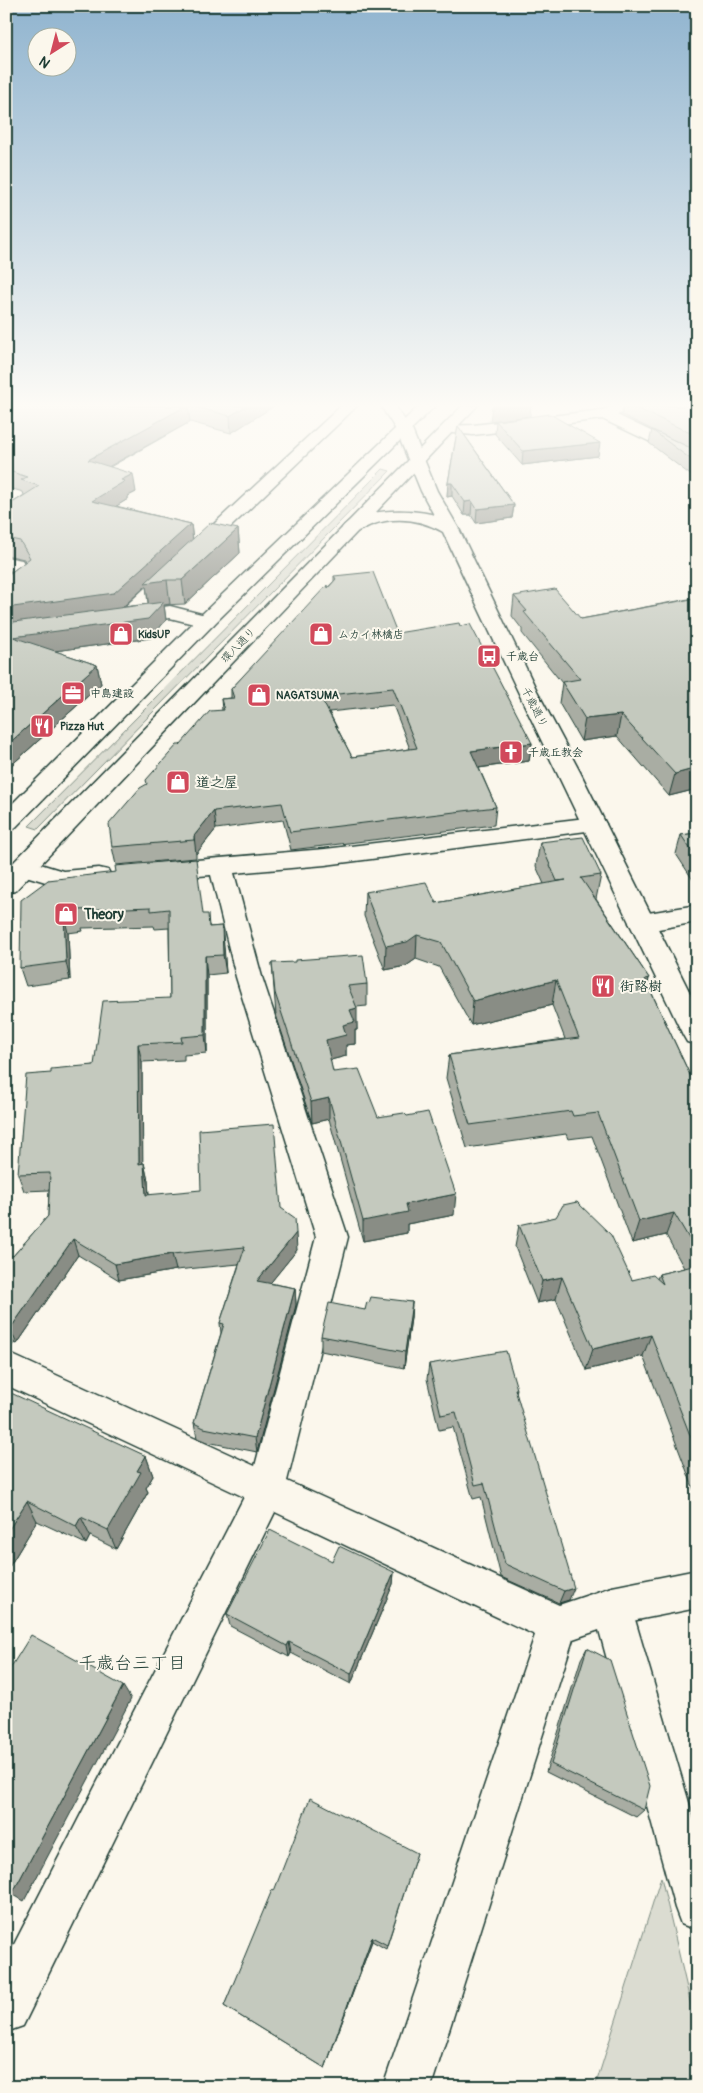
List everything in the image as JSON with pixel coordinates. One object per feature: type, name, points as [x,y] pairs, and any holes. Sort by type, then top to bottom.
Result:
[{"type":"street","points":[[124,618],[246,504]]},
{"type":"street","points":[[6,824],[206,621],[328,504]]},
{"type":"street","name":"環八通り","points":[[6,885],[374,504]]},
{"type":"street","name":"千歳通り","points":[[436,504],[450,529],[527,691],[697,1034]]},
{"type":"street","points":[[350,528],[377,517],[397,514],[422,516],[438,521],[450,529]]},
{"type":"street","points":[[6,562],[16,564],[23,576],[6,587]]},
{"type":"street","points":[[104,621],[170,612],[206,621]]},
{"type":"street","points":[[24,867],[62,879],[325,857],[594,824]]},
{"type":"street","points":[[6,2009],[267,1490],[332,1237],[249,977],[221,867]]},
{"type":"street","points":[[642,923],[697,913]]},
{"type":"street","points":[[9,1375],[267,1490],[558,1624],[612,1606],[697,1589]]},
{"type":"street","points":[[612,1606],[697,1908]]},
{"type":"street","points":[[408,2087],[558,1624]]},
{"type":"shaded area","points":[[349,504],[358,504],[38,829],[29,826]]},
{"type":"shaded area","points":[[661,1877],[697,2031],[697,2087],[595,2087]]},
{"type":"building","points":[[11,504],[104,504],[191,524],[114,593],[6,608],[6,574],[9,574],[30,558],[20,541],[6,538],[6,507]]},
{"type":"building","points":[[474,504],[514,505],[477,509]]},
{"type":"building","points":[[210,523],[238,529],[182,580],[145,583]]},
{"type":"building","points":[[373,572],[397,633],[459,623],[460,626],[470,624],[532,743],[471,751],[496,807],[290,832],[282,803],[214,811],[194,836],[194,840],[112,847],[109,824],[140,788],[147,784],[146,780],[177,745],[180,745],[210,711],[224,710],[221,699],[234,698],[231,689],[327,585],[328,588],[336,579],[334,576]],"holes":[[[393,688],[417,748],[352,757],[320,696]]]},
{"type":"building","points":[[555,589],[581,619],[697,598],[697,644],[694,645],[697,648],[697,768],[675,774],[621,715],[585,719],[562,682],[580,679],[524,612],[527,611],[514,596]]},
{"type":"building","points":[[164,602],[148,619],[13,637],[97,665],[6,746],[6,623]]},
{"type":"building","points":[[697,833],[697,859],[681,835]]},
{"type":"building","points":[[583,837],[601,875],[581,878],[649,978],[645,979],[697,1090],[697,1252],[674,1213],[639,1221],[598,1113],[573,1116],[571,1111],[470,1125],[449,1055],[579,1038],[556,980],[473,1001],[441,942],[417,935],[407,942],[386,946],[365,892],[426,882],[436,903],[566,880],[557,881],[540,842]]},
{"type":"building","points":[[196,859],[203,914],[208,914],[209,927],[222,926],[223,955],[205,956],[205,1035],[181,1037],[182,1042],[138,1044],[139,1164],[144,1163],[146,1195],[201,1190],[199,1130],[274,1124],[281,1208],[295,1218],[296,1233],[257,1281],[295,1288],[255,1438],[204,1428],[194,1423],[224,1324],[220,1323],[245,1247],[172,1254],[115,1264],[73,1239],[10,1329],[6,1327],[6,1254],[13,1256],[48,1216],[50,1173],[18,1174],[26,1075],[51,1073],[51,1069],[94,1065],[103,1001],[170,998],[169,909],[151,911],[151,907],[78,910],[78,913],[64,915],[66,962],[20,968],[21,900],[48,880],[116,872],[115,866]]},
{"type":"building","points":[[363,955],[367,984],[348,986],[357,1008],[350,1010],[355,1022],[343,1025],[346,1035],[326,1040],[333,1072],[359,1069],[378,1117],[404,1113],[407,1116],[428,1112],[456,1194],[406,1204],[408,1212],[363,1221],[329,1098],[311,1102],[275,993],[272,963]]},
{"type":"building","points":[[577,1202],[611,1235],[632,1280],[653,1275],[663,1284],[659,1274],[697,1265],[697,1453],[651,1335],[593,1349],[562,1277],[542,1281],[519,1225],[556,1217],[563,1205]]},
{"type":"building","points":[[371,1297],[412,1302],[405,1352],[321,1336],[329,1303],[365,1310],[367,1302],[369,1303]]},
{"type":"building","points":[[506,1351],[517,1389],[515,1389],[574,1588],[564,1591],[505,1564],[484,1483],[475,1485],[456,1412],[441,1415],[429,1364]]},
{"type":"building","points":[[11,1393],[146,1456],[137,1471],[141,1472],[108,1530],[81,1517],[76,1526],[27,1501],[6,1534],[6,1401]]},
{"type":"building","points":[[270,1530],[332,1561],[339,1546],[394,1572],[351,1674],[289,1642],[287,1646],[227,1614]]},
{"type":"building","points":[[31,1635],[123,1686],[12,1894],[6,1890],[6,1675]]},
{"type":"building","points":[[587,1648],[610,1660],[650,1786],[644,1810],[551,1764]]},
{"type":"building","points":[[310,1798],[417,1853],[387,1945],[372,1937],[325,2068],[224,2006],[272,1890],[274,1891]]},
{"type":"place","name":"KidsUP","points":[[121,634]]},
{"type":"place","name":"ムカイ林檎店","points":[[321,634]]},
{"type":"place","name":"千歳台","points":[[489,656]]},
{"type":"place","name":"中島建設","points":[[73,693]]},
{"type":"place","name":"NAGATSUMA","points":[[259,695]]},
{"type":"place","name":"Pizza Hut","points":[[42,726]]},
{"type":"place","name":"千歳丘教会","points":[[511,752]]},
{"type":"place","name":"道之屋","points":[[178,782]]},
{"type":"place","name":"Theory","points":[[66,914]]},
{"type":"place","name":"街路樹","points":[[603,986]]},
{"type":"district","name":"千歳台三丁目","points":[[132,1663]]}]
